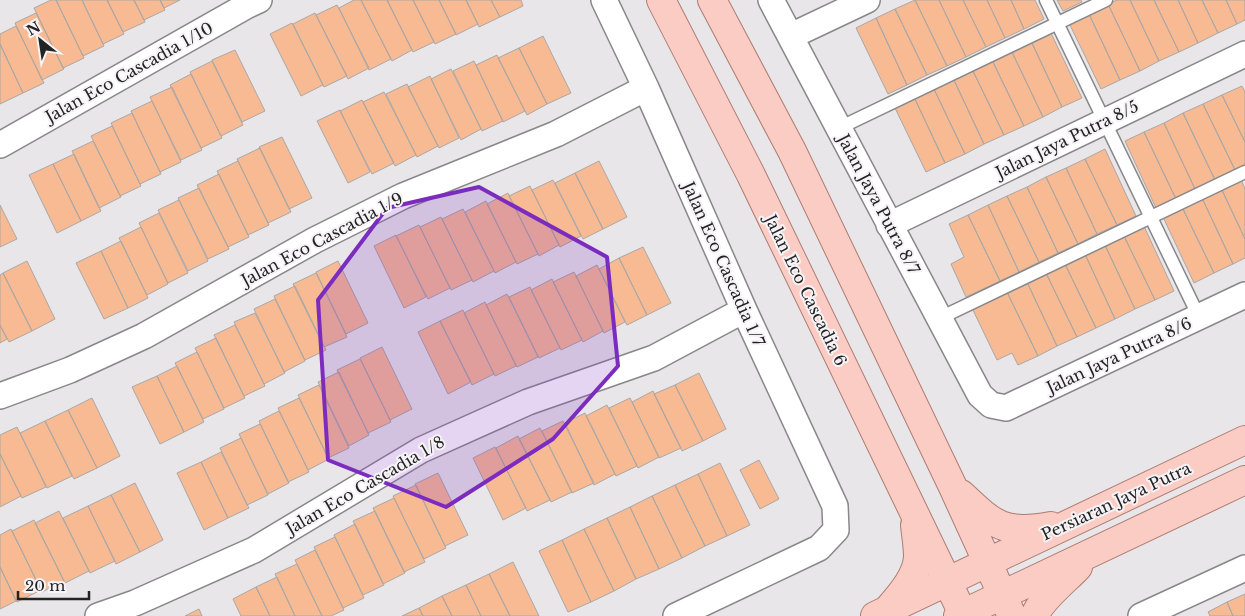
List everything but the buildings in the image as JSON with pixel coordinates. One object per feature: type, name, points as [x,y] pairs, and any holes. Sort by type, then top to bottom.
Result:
[{"type":"main road","name":"Jalan Eco Cascadia 6","points":[[662,0],[750,175],[913,509],[948,581],[962,615]]},
{"type":"main road","points":[[712,0],[792,150],[953,486],[1007,605]]},
{"type":"main road","name":"Persiaran Jaya Putra","points":[[880,613],[1245,440]]},
{"type":"main road","points":[[962,615],[1007,605],[1091,553],[1245,480]]},
{"type":"main road","points":[[953,486],[984,516],[996,524],[1015,529],[1036,529],[1073,522]]},
{"type":"main road","points":[[880,613],[910,581],[918,558],[913,509]]},
{"type":"main road","points":[[1035,616],[1050,594],[1091,553]]},
{"type":"street","name":"Jalan Eco Cascadia 1/10","points":[[0,144],[259,0]]},
{"type":"street","name":"Jalan Eco Cascadia 1/7","points":[[604,0],[646,88],[744,310],[835,506],[836,530],[819,548],[676,616]]},
{"type":"street","name":"Jalan Jaya Putra 8/7","points":[[771,0],[980,395],[991,405]]},
{"type":"street","points":[[791,36],[867,0]]},
{"type":"street","name":"Jalan Jaya Putra 8/5","points":[[889,224],[1245,54]]},
{"type":"street","name":"Jalan Eco Cascadia 1/9","points":[[0,396],[70,370],[144,336],[316,240],[403,196],[556,134],[646,88]]},
{"type":"street","name":"Jalan Jaya Putra 8/6","points":[[991,405],[1006,408],[1245,295]]},
{"type":"street","name":"Jalan Eco Cascadia 1/8","points":[[98,616],[135,603],[254,550],[421,450],[528,402],[654,358],[744,310]]},
{"type":"street","points":[[1141,616],[1245,568]]},
{"type":"lane","points":[[1046,0],[1198,317]]},
{"type":"lane","points":[[839,128],[1106,0]]},
{"type":"lane","points":[[940,318],[1245,172]]},
{"type":"highlighted area","points":[[479,187],[607,257],[618,366],[553,439],[446,507],[328,460],[318,300],[387,208]]}]
